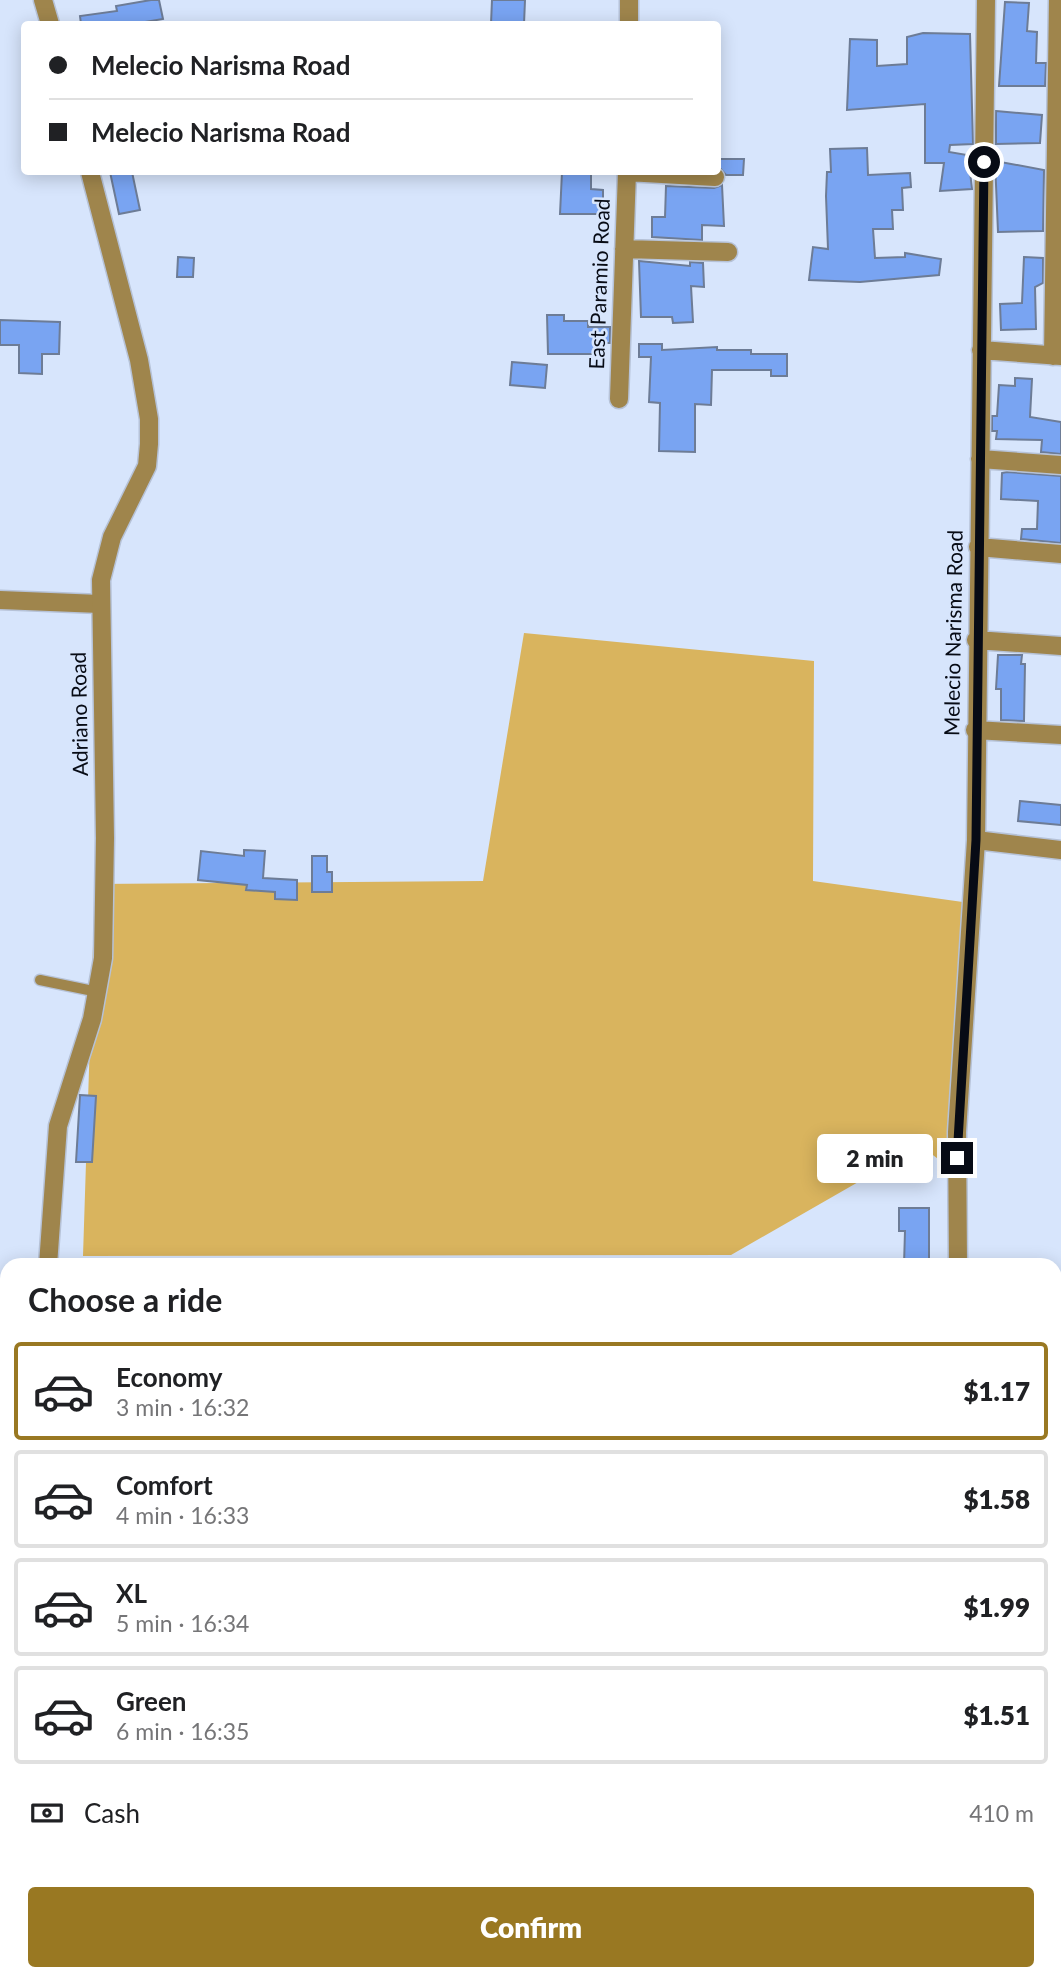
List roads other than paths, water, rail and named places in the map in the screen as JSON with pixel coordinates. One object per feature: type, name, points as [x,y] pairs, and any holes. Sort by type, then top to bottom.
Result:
[{"type":"street","points":[[43,0],[49,21]]},
{"type":"street","points":[[629,0],[629,21]]},
{"type":"street","name":"Melecio Narisma Road","points":[[958,1258],[957,1132],[976,840],[976,640],[986,0]]},
{"type":"street","points":[[981,350],[1057,356],[1058,0]]},
{"type":"street","name":"Adriano Road","points":[[49,1258],[58,1126],[99,992],[105,907],[100,604],[105,557],[121,517],[147,466],[149,419],[139,360],[91,175]]},
{"type":"street","name":"East Paramio Road","points":[[619,399],[627,175]]},
{"type":"street","points":[[680,175],[715,177]]},
{"type":"street","points":[[624,249],[728,252]]},
{"type":"street","points":[[980,458],[1061,465]]},
{"type":"street","points":[[978,547],[1061,554]]},
{"type":"street","points":[[0,600],[100,604]]},
{"type":"street","points":[[976,640],[1061,646]]},
{"type":"street","points":[[975,730],[1061,735]]},
{"type":"street","points":[[976,840],[1061,850]]},
{"type":"lane","points":[[40,980],[99,992]]}]
